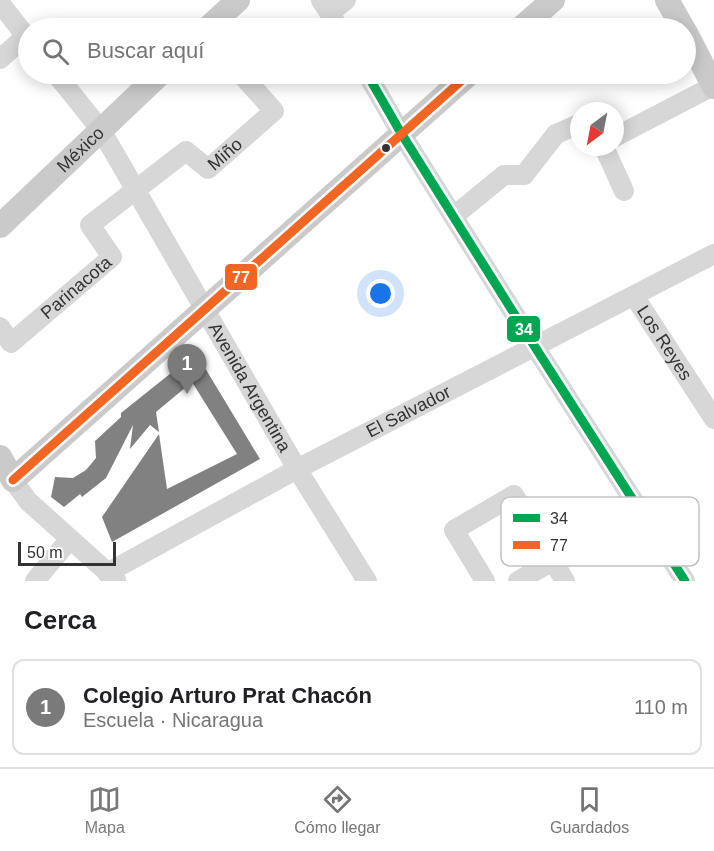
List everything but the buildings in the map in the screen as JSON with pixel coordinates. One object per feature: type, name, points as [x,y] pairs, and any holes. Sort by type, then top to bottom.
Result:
[{"type":"main road","points":[[219,18],[238,0]]},
{"type":"main road","points":[[532,18],[553,0]]},
{"type":"main road","points":[[667,0],[677,18]]},
{"type":"main road","points":[[696,52],[714,87]]},
{"type":"main road","name":"México","points":[[0,226],[149,84]]},
{"type":"main road","points":[[0,457],[13,480],[458,84]]},
{"type":"street","points":[[330,14],[346,0]]},
{"type":"street","points":[[0,3],[18,26]]},
{"type":"street","points":[[0,59],[18,45]]},
{"type":"street","name":"Avenida Argentina","points":[[64,84],[100,130],[297,469],[367,581]]},
{"type":"street","name":"Miño","points":[[135,191],[186,151],[208,169],[274,111],[250,84]]},
{"type":"street","points":[[373,84],[401,133],[631,497]]},
{"type":"street","points":[[624,132],[714,87]]},
{"type":"street","points":[[454,216],[504,176],[524,175],[556,134],[570,128]]},
{"type":"street","points":[[608,156],[624,191]]},
{"type":"street","name":"Parinacota","points":[[0,327],[11,343],[112,258],[90,225],[135,191]]},
{"type":"street","name":"El Salvador","points":[[112,577],[297,469],[714,254]]},
{"type":"street","name":"Los Reyes","points":[[634,296],[714,419]]},
{"type":"street","points":[[13,480],[28,501],[112,577]]},
{"type":"street","points":[[485,581],[454,530],[501,503]]},
{"type":"street","points":[[35,581],[69,540]]},
{"type":"street","points":[[518,581],[544,566]]},
{"type":"street","points":[[556,566],[565,581]]},
{"type":"street","points":[[675,566],[685,581]]},
{"type":"transit line","name":"34","points":[[373,84],[401,133],[631,497]]},
{"type":"transit line","name":"77","points":[[13,480],[458,84]]},
{"type":"transit line","name":"34","points":[[675,566],[685,581]]},
{"type":"place","name":"Colegio Arturo Prat Chacón","points":[[187,394]]}]
